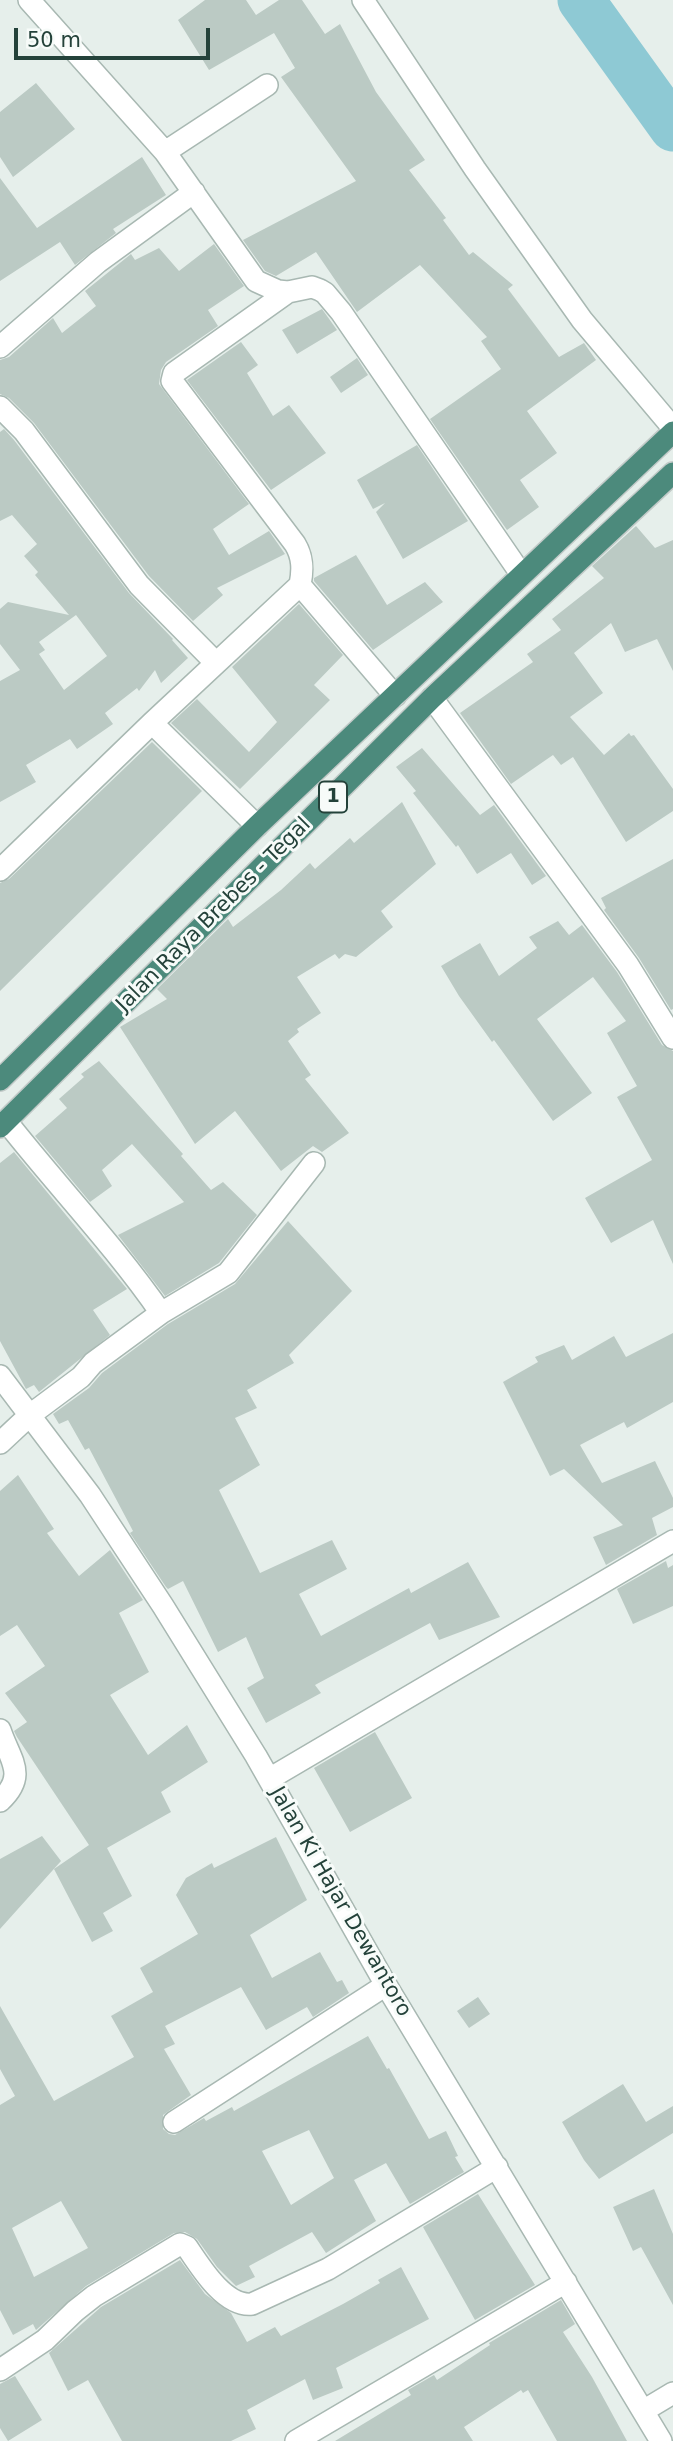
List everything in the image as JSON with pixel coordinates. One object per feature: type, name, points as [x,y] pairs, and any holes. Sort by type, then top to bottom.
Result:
[{"type":"highway","name":"Jalan Raya Brebes - Tegal","points":[[0,1080],[257,825],[673,430]]},
{"type":"highway","name":"Jalan Raya Brebes - Tegal","points":[[3,1124],[432,698],[673,473]]},
{"type":"street","points":[[29,0],[165,152],[256,281],[272,290],[288,292],[312,288],[326,293],[522,575]]},
{"type":"street","points":[[363,0],[475,169],[582,320],[673,430]]},
{"type":"street","points":[[165,152],[267,85]]},
{"type":"street","points":[[0,347],[98,262],[194,192]]},
{"type":"street","points":[[0,870],[300,585],[303,571],[295,544],[172,377],[288,292]]},
{"type":"street","points":[[0,407],[24,430],[139,585],[216,663]]},
{"type":"street","points":[[300,585],[395,696]]},
{"type":"street","points":[[432,698],[628,965],[673,1038]]},
{"type":"street","points":[[152,723],[257,825]]},
{"type":"street","points":[[3,1124],[134,1273],[161,1313]]},
{"type":"street","points":[[0,1443],[30,1415],[81,1377],[93,1363],[161,1313],[228,1273],[314,1163]]},
{"type":"street","name":"Jalan Ki Hajar Dewantoro","points":[[0,1376],[90,1495],[163,1606],[269,1779],[386,1984],[661,2441]]},
{"type":"street","points":[[269,1779],[673,1541]]},
{"type":"street","points":[[0,1730],[16,1780],[0,1801]]},
{"type":"street","points":[[174,2122],[386,1984]]},
{"type":"street","points":[[0,2370],[46,2340],[94,2296],[180,2244],[187,2247],[230,2299],[243,2305],[253,2304],[328,2269],[497,2167]]},
{"type":"street","points":[[296,2441],[566,2282]]},
{"type":"street","points":[[643,2411],[673,2393]]},
{"type":"building","points":[[205,0],[246,0],[256,15],[279,0],[302,0],[325,34],[340,24],[376,92],[425,160],[409,170],[446,218],[443,220],[469,255],[473,252],[513,285],[508,289],[559,357],[584,343],[596,360],[527,411],[557,453],[520,480],[539,507],[507,530],[430,419],[501,369],[481,341],[487,337],[420,265],[357,312],[316,252],[276,276],[265,271],[243,240],[356,181],[281,77],[295,68],[274,33],[209,70],[178,20]]},
{"type":"building","points":[[36,83],[75,129],[13,177],[0,157],[0,112]]},
{"type":"building","points":[[142,157],[166,195],[113,229],[116,233],[75,265],[60,242],[0,281],[0,178],[37,228]]},
{"type":"building","points":[[214,244],[244,286],[208,310],[218,326],[166,362],[161,370],[159,384],[249,504],[213,529],[229,555],[269,531],[285,554],[217,588],[223,595],[193,621],[149,576],[34,423],[9,398],[0,394],[0,360],[9,357],[53,318],[62,333],[96,306],[85,291],[131,254],[135,260],[159,248],[179,271]]},
{"type":"building","points":[[322,309],[337,330],[297,354],[282,330]]},
{"type":"building","points":[[241,342],[258,365],[247,373],[273,416],[289,405],[326,453],[271,490],[187,380]]},
{"type":"building","points":[[357,358],[368,375],[341,393],[330,377]]},
{"type":"building","points":[[4,429],[14,440],[129,593],[188,658],[161,683],[155,670],[139,691],[137,688],[105,713],[113,724],[77,749],[70,739],[26,765],[36,782],[0,802],[0,681],[20,670],[0,644],[0,609],[8,602],[69,615],[35,575],[38,572],[24,556],[37,544],[12,515],[0,521],[0,432]],"holes":[[[76,615],[107,656],[64,690],[39,654],[45,650],[39,642]]]},
{"type":"building","points":[[417,445],[468,521],[403,559],[376,512],[385,503],[373,509],[357,480]]},
{"type":"building","points":[[636,526],[655,548],[673,540],[673,671],[657,639],[625,652],[611,623],[574,653],[603,693],[570,717],[604,755],[629,733],[634,735],[673,789],[673,811],[626,842],[573,757],[561,765],[553,755],[511,784],[460,713],[533,662],[527,654],[561,630],[552,619],[604,578],[592,566]]},
{"type":"building","points":[[356,555],[387,605],[425,582],[443,602],[373,650],[314,581],[314,578]]},
{"type":"building","points":[[299,604],[343,655],[314,685],[330,700],[240,789],[171,723],[197,699],[249,752],[277,722],[232,667]]},
{"type":"building","points":[[152,742],[202,791],[0,991],[0,883],[9,879]]},
{"type":"building","points":[[422,748],[480,815],[494,805],[546,876],[532,885],[511,853],[477,874],[458,845],[456,847],[413,793],[416,791],[396,767]]},
{"type":"building","points":[[402,802],[436,864],[381,911],[393,927],[356,957],[345,954],[339,959],[335,954],[297,977],[321,1013],[297,1029],[299,1032],[288,1041],[311,1075],[305,1079],[349,1133],[322,1152],[313,1146],[281,1171],[235,1111],[195,1144],[120,1027],[167,999],[157,989],[228,919],[233,927],[281,890],[310,863],[315,869],[350,838],[354,843]]},
{"type":"building","points":[[673,859],[671,1010],[639,958],[604,910],[606,908],[601,898]]},
{"type":"building","points":[[558,921],[569,935],[582,925],[617,972],[662,1045],[673,1051],[673,1264],[653,1220],[611,1243],[585,1198],[652,1160],[617,1097],[637,1086],[607,1033],[626,1021],[593,977],[537,1019],[592,1093],[553,1121],[494,1040],[492,1042],[441,966],[480,943],[499,976],[537,948],[529,937]]},
{"type":"building","points":[[99,1061],[183,1154],[181,1156],[211,1190],[223,1182],[257,1215],[219,1263],[165,1296],[118,1235],[184,1202],[132,1144],[102,1170],[112,1186],[90,1202],[35,1136],[67,1108],[59,1099],[84,1077],[81,1074]]},
{"type":"building","points":[[14,1152],[127,1289],[93,1310],[110,1335],[39,1392],[34,1385],[26,1389],[0,1341],[0,1163]]},
{"type":"building","points":[[288,1221],[352,1291],[289,1355],[294,1363],[247,1390],[257,1408],[235,1418],[260,1465],[219,1490],[260,1573],[332,1540],[347,1569],[299,1594],[321,1636],[409,1588],[411,1593],[468,1562],[500,1617],[439,1640],[430,1623],[315,1685],[321,1693],[266,1723],[247,1688],[264,1678],[246,1637],[218,1652],[183,1581],[168,1589],[166,1587],[130,1533],[133,1531],[89,1448],[85,1450],[68,1420],[59,1424],[53,1414],[168,1324],[235,1284]]},
{"type":"building","points":[[673,1333],[673,1402],[627,1428],[624,1422],[580,1445],[602,1483],[655,1461],[673,1498],[673,1507],[652,1518],[657,1535],[606,1565],[593,1537],[623,1525],[564,1469],[550,1476],[503,1382],[538,1362],[535,1357],[564,1345],[572,1360],[614,1336],[626,1357]]},
{"type":"building","points":[[18,1475],[54,1529],[47,1533],[79,1576],[110,1550],[143,1600],[119,1613],[149,1672],[110,1695],[148,1755],[187,1725],[208,1762],[161,1792],[171,1812],[107,1848],[132,1896],[103,1913],[113,1931],[92,1942],[54,1869],[89,1845],[17,1737],[14,1731],[27,1722],[5,1693],[45,1666],[17,1625],[0,1636],[0,1491]]},
{"type":"building","points":[[666,1561],[668,1568],[673,1565],[673,1606],[633,1624],[617,1589]]},
{"type":"building","points":[[375,1732],[412,1798],[350,1832],[314,1768]]},
{"type":"building","points":[[42,1836],[61,1861],[0,1929],[0,1859]]},
{"type":"building","points":[[276,1837],[307,1900],[250,1935],[272,1978],[320,1952],[337,1982],[342,1980],[349,1993],[313,2017],[307,2007],[266,2030],[241,1987],[165,2026],[175,2044],[164,2049],[191,2095],[163,2115],[163,2129],[175,2135],[204,2118],[206,2121],[232,2107],[234,2111],[368,2036],[429,2139],[446,2131],[458,2156],[455,2157],[464,2172],[410,2204],[386,2163],[354,2180],[376,2221],[326,2253],[312,2232],[249,2266],[255,2277],[236,2286],[217,2267],[197,2239],[185,2232],[174,2233],[86,2286],[36,2330],[33,2324],[13,2335],[0,2310],[0,2105],[15,2096],[0,2069],[0,2006],[54,2101],[134,2057],[111,2016],[153,1992],[140,1968],[198,1934],[176,1895],[186,1878],[212,1863],[214,1868]],"holes":[[[309,2130],[334,2178],[291,2205],[262,2151]],[[61,2201],[88,2248],[34,2277],[12,2228]]]},
{"type":"building","points":[[478,1997],[490,2014],[469,2028],[457,2011]]},
{"type":"building","points":[[623,2084],[646,2122],[673,2106],[673,2133],[599,2179],[584,2160],[562,2122]]},
{"type":"building","points":[[654,2189],[673,2234],[673,2305],[641,2247],[633,2251],[613,2207]]},
{"type":"building","points":[[478,2194],[535,2285],[475,2320],[423,2227]]},
{"type":"building","points":[[180,2260],[205,2294],[231,2313],[247,2342],[275,2327],[281,2336],[380,2283],[378,2280],[401,2267],[429,2319],[336,2368],[343,2388],[313,2400],[305,2379],[247,2410],[256,2429],[231,2441],[122,2441],[88,2380],[68,2391],[49,2353],[101,2307]]},
{"type":"building","points":[[561,2300],[575,2324],[563,2332],[592,2377],[627,2441],[557,2441],[528,2390],[523,2393],[521,2390],[464,2427],[473,2441],[335,2441],[411,2395],[408,2390],[434,2375],[437,2380],[490,2345],[489,2343]]},
{"type":"building","points":[[15,2376],[42,2420],[8,2441],[0,2428],[0,2384]]},
{"type":"waterway","points":[[581,0],[673,128]]}]
